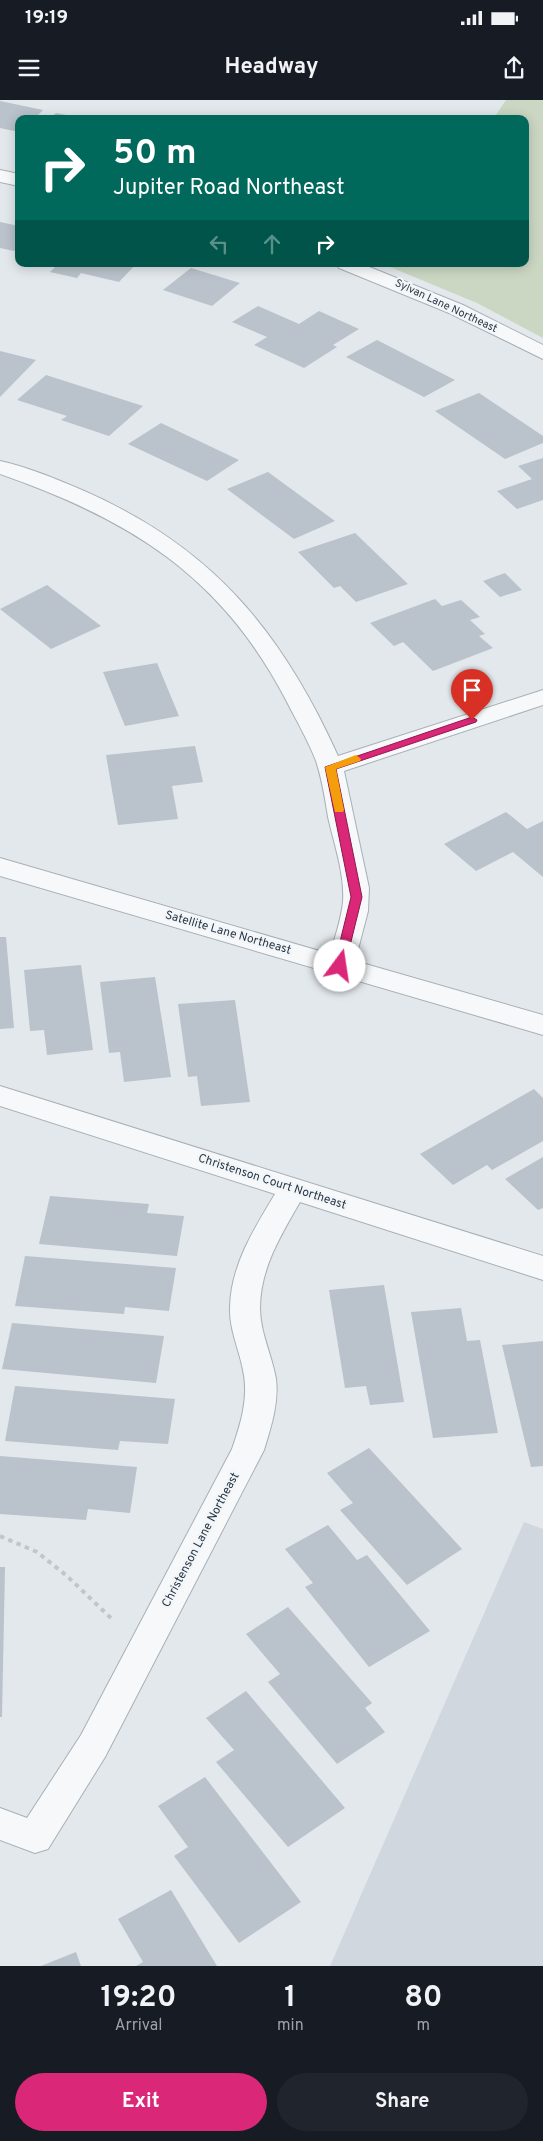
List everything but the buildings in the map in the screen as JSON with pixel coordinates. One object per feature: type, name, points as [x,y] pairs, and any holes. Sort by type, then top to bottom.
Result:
[{"type":"street","points":[[0,176],[15,179]]},
{"type":"street","name":"Sylvan Lane Northeast","points":[[353,267],[456,309],[543,353]]},
{"type":"street","points":[[0,467],[41,480],[94,502],[156,536],[207,576],[245,615],[278,661],[330,767],[356,897],[340,966]]},
{"type":"street","points":[[330,767],[543,697]]},
{"type":"street","name":"Satellite Lane Northeast","points":[[0,867],[543,1025]]},
{"type":"street","name":"Christenson Court Northeast","points":[[0,1096],[543,1268]]},
{"type":"street","name":"Christenson Lane Northeast","points":[[0,1824],[35,1837],[92,1746],[250,1442],[257,1420],[261,1389],[247,1333],[245,1308],[249,1274],[262,1242],[293,1188]]},
{"type":"path","points":[[0,1536],[37,1552],[67,1576],[144,1649]]},
{"type":"shaded area","points":[[524,1522],[543,1529],[543,1966],[330,1966]]},
{"type":"green space","points":[[506,100],[543,100],[543,338],[477,303],[390,267],[529,267],[529,115],[496,115]]},
{"type":"slow traffic","points":[[339,810],[330,767],[356,759]]},
{"type":"route","points":[[340,966],[356,897],[330,767],[472,720]]}]
